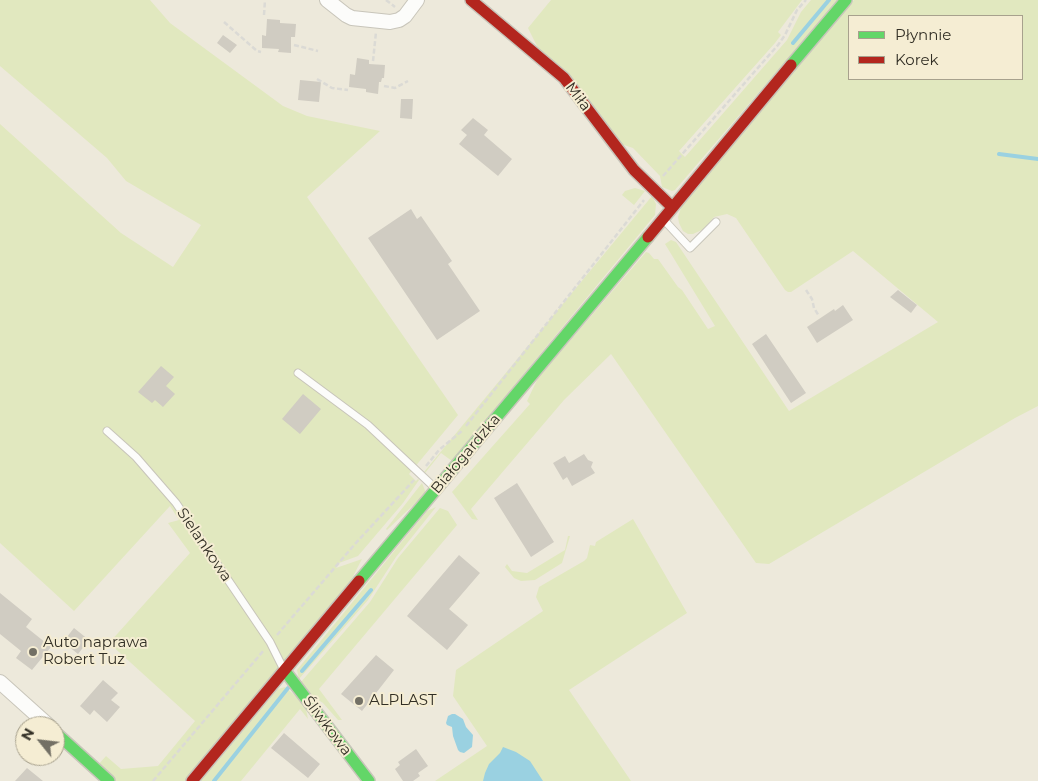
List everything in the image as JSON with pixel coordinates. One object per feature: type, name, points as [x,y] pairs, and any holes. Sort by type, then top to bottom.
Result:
[{"type":"main road","name":"Miła","points":[[471,0],[564,78],[634,170],[672,207]]},
{"type":"main road","name":"Białogardzka","points":[[192,781],[846,0]]},
{"type":"main road","name":"Śliwkowa","points":[[285,671],[369,781]]},
{"type":"main road","points":[[65,741],[110,781]]},
{"type":"street","points":[[327,0],[352,18],[377,21],[399,20],[405,16],[417,0]]},
{"type":"street","points":[[0,682],[38,716]]},
{"type":"lane","points":[[662,218],[690,248],[716,222]]},
{"type":"lane","points":[[298,373],[368,425],[437,489]]},
{"type":"lane","name":"Sielankowa","points":[[108,432],[136,456],[176,503],[270,642],[285,671]]},
{"type":"path","points":[[264,16],[265,0]]},
{"type":"path","points":[[153,781],[270,642],[439,450],[463,430],[652,188],[778,44],[806,0]]},
{"type":"path","points":[[373,61],[377,21]]},
{"type":"path","points":[[224,22],[257,51],[261,52]]},
{"type":"path","points":[[294,45],[318,52]]},
{"type":"path","points":[[317,78],[332,88],[348,90]]},
{"type":"path","points":[[384,86],[396,88],[408,81]]},
{"type":"path","points":[[806,290],[819,316]]},
{"type":"green space","points":[[0,0],[150,0],[170,23],[283,106],[307,116],[380,131],[307,197],[458,415],[409,474],[416,481],[419,480],[403,503],[358,556],[339,563],[336,568],[362,559],[349,584],[185,781],[116,781],[98,765],[106,756],[121,769],[158,766],[195,721],[109,643],[190,553],[168,523],[179,520],[170,506],[74,611],[0,543],[0,124],[121,233],[173,267],[201,225],[126,181],[107,158],[0,66]]},
{"type":"green space","points":[[551,0],[802,0],[778,32],[781,35],[775,43],[679,151],[685,157],[787,40],[801,12],[811,0],[838,0],[675,190],[672,191],[662,187],[660,176],[633,148],[621,144],[538,48],[528,28]]},
{"type":"green space","points":[[854,0],[1038,0],[1038,406],[769,564],[756,563],[611,354],[564,400],[471,509],[478,520],[472,519],[452,492],[530,404],[527,401],[538,378],[646,252],[654,259],[658,259],[682,290],[708,329],[715,326],[665,244],[671,240],[676,242],[789,411],[938,322],[853,251],[791,292],[788,292],[736,218],[727,214],[714,217],[704,229],[688,234],[683,231],[678,217],[682,205]]},
{"type":"green space","points":[[635,188],[645,191],[634,205],[622,195],[625,191]]},
{"type":"green space","points":[[652,196],[656,204],[655,215],[452,461],[441,453],[425,473],[424,472]]},
{"type":"green space","points":[[422,483],[426,493],[387,530],[386,529]]},
{"type":"green space","points":[[436,507],[396,557],[368,600],[299,679],[297,670],[427,511]]},
{"type":"green space","points":[[440,508],[448,511],[457,525],[319,689],[342,720],[338,720],[323,703],[312,696],[301,682],[370,602],[398,558]]},
{"type":"green space","points":[[633,519],[687,613],[569,690],[631,781],[435,781],[487,746],[453,696],[456,670],[543,611],[536,597],[539,587],[584,561],[587,558],[590,545],[595,546],[596,542]]},
{"type":"green space","points":[[568,536],[570,536],[562,563],[535,580],[521,581],[514,578],[505,567],[507,564],[512,571],[527,573],[565,550]]},
{"type":"green space","points":[[285,687],[305,704],[308,719],[300,709],[241,781],[201,781],[278,689]]},
{"type":"water","points":[[452,714],[463,719],[466,727],[473,735],[472,747],[464,753],[458,750],[452,727],[446,723],[448,716]]},
{"type":"water","points":[[503,747],[516,752],[530,761],[543,781],[483,781],[489,764]]},
{"type":"building","points":[[267,19],[280,20],[280,23],[296,24],[295,37],[291,37],[291,53],[278,52],[279,49],[262,48],[262,35],[266,36]]},
{"type":"building","points":[[223,35],[237,45],[230,53],[217,43]]},
{"type":"building","points":[[357,58],[369,60],[369,64],[385,65],[384,78],[379,82],[378,94],[366,92],[366,89],[349,87],[350,74],[355,75]]},
{"type":"building","points":[[300,80],[321,82],[319,102],[298,100]]},
{"type":"building","points":[[401,99],[413,99],[412,119],[400,118]]},
{"type":"building","points":[[473,118],[488,130],[484,135],[512,159],[498,176],[459,144],[467,135],[461,130]]},
{"type":"building","points":[[411,209],[417,219],[421,216],[452,261],[448,264],[480,311],[437,340],[368,238]]},
{"type":"building","points":[[898,290],[917,305],[911,313],[890,297]]},
{"type":"building","points":[[843,305],[853,320],[817,343],[807,327]]},
{"type":"building","points":[[766,334],[806,393],[791,403],[752,344]]},
{"type":"building","points":[[161,366],[174,377],[166,386],[175,394],[163,407],[155,400],[152,403],[138,392]]},
{"type":"building","points":[[303,394],[321,409],[300,434],[282,419]]},
{"type":"building","points":[[584,454],[588,460],[593,462],[591,467],[595,473],[572,486],[567,477],[563,480],[553,463],[565,456],[569,463]]},
{"type":"building","points":[[517,483],[554,542],[531,557],[494,498]]},
{"type":"building","points":[[459,555],[480,573],[449,609],[468,625],[447,650],[407,616]]},
{"type":"building","points":[[0,593],[32,619],[26,627],[51,647],[32,670],[16,658],[21,651],[0,634]]},
{"type":"building","points":[[74,628],[89,640],[78,654],[63,642]]},
{"type":"building","points":[[376,655],[394,670],[362,711],[341,694]]},
{"type":"building","points":[[103,680],[118,693],[111,700],[120,707],[107,722],[94,710],[90,715],[80,706]]},
{"type":"building","points":[[284,733],[320,764],[308,778],[271,748]]},
{"type":"building","points":[[416,749],[428,766],[418,773],[420,776],[413,781],[403,781],[395,769],[400,765],[398,762]]},
{"type":"building","points":[[27,768],[43,781],[15,781]]},
{"type":"waterway","points":[[793,43],[829,0]]},
{"type":"waterway","points":[[999,154],[1038,159]]},
{"type":"waterway","points":[[302,671],[371,590]]},
{"type":"waterway","points":[[214,781],[288,688]]},
{"type":"traffic: fast","points":[[791,65],[846,0]]},
{"type":"traffic: fast","points":[[359,581],[648,237]]},
{"type":"traffic: fast","points":[[285,671],[369,781]]},
{"type":"traffic: fast","points":[[65,741],[109,781]]},
{"type":"traffic: jam","points":[[471,0],[564,78],[634,170],[672,207]]},
{"type":"traffic: jam","points":[[648,237],[791,65]]},
{"type":"traffic: jam","points":[[192,781],[359,581]]},
{"type":"place","name":"Auto naprawa Robert Tuz","points":[[33,652]]},
{"type":"place","name":"ALPLAST","points":[[359,701]]}]
